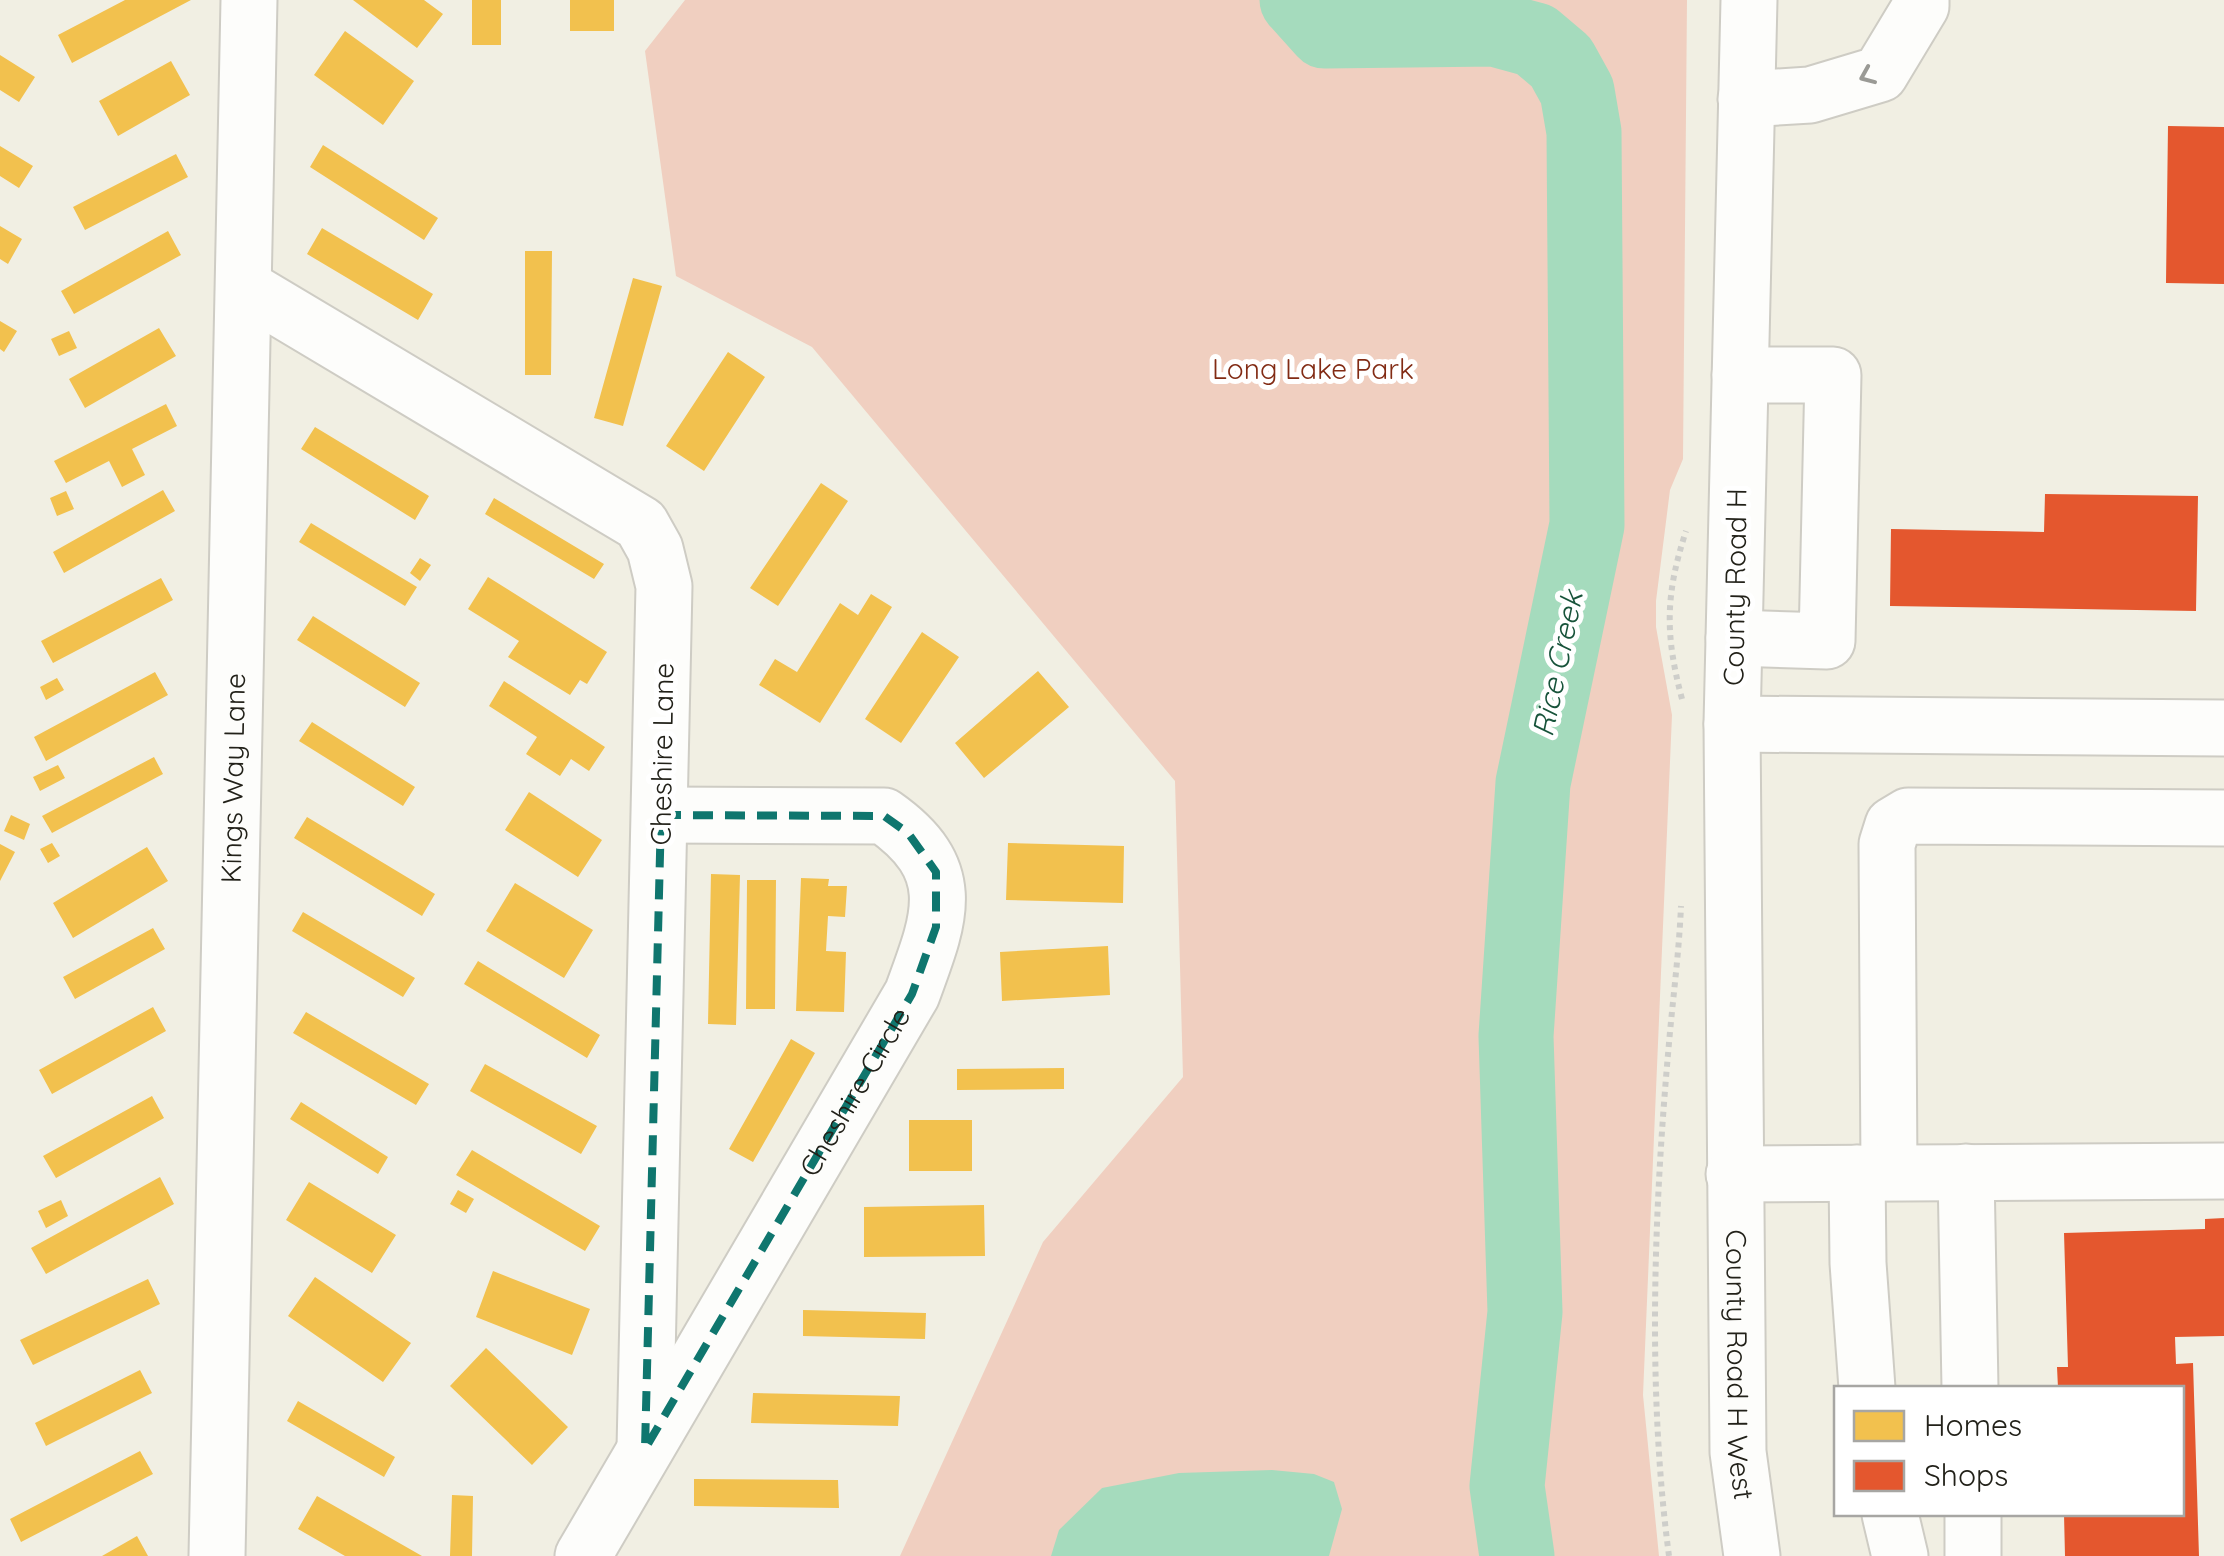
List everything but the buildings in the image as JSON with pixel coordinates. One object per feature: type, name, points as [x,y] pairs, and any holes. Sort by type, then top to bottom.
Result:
[{"type":"street","name":"Kings Way Lane","points":[[217,1556],[250,0]]},
{"type":"street","name":"County Road H","points":[[1734,1174],[1709,718],[1734,638],[1748,0]]},
{"type":"street","points":[[1746,98],[1810,95],[1880,74],[1921,0]]},
{"type":"street","name":"Cheshire Lane","points":[[244,287],[641,524],[655,549],[664,586],[645,1450]]},
{"type":"street","points":[[1734,638],[1827,640],[1833,375],[1740,375]]},
{"type":"street","points":[[1709,718],[2224,728]]},
{"type":"street","name":"Cheshire Circle","points":[[583,1556],[912,994],[936,927],[936,872],[908,833],[884,816],[661,815]]},
{"type":"street","points":[[1867,1386],[1858,1262],[1873,1172],[1887,844],[1892,825],[1908,816],[2224,818]]},
{"type":"street","points":[[1734,1174],[2224,1171]]},
{"type":"street","points":[[1966,1172],[1970,1386]]},
{"type":"street","name":"County Road H West","points":[[1734,1174],[1738,1452],[1752,1556]]},
{"type":"street","points":[[1890,1516],[1900,1556]]},
{"type":"street","points":[[1972,1516],[1974,1556]]},
{"type":"path","points":[[1686,530],[1676,561],[1667,627],[1670,658],[1709,718]]},
{"type":"path","points":[[1669,1556],[1660,1458],[1658,1269],[1669,1041],[1679,972],[1681,900]]},
{"type":"highlighted area","points":[[661,815],[884,816],[908,833],[936,872],[936,927],[912,994],[645,1449]]},
{"type":"green space","name":"Long Lake Park","points":[[685,0],[1687,0],[1683,459],[1670,490],[1656,601],[1656,627],[1672,715],[1643,1395],[1659,1556],[900,1556],[1043,1242],[1183,1077],[1175,781],[812,347],[676,276],[645,51]]},
{"type":"shaded area","points":[[1272,1470],[1314,1474],[1334,1482],[1342,1509],[1329,1556],[1051,1556],[1059,1530],[1102,1488],[1179,1473]]},
{"type":"waterway","name":"Rice Creek","points":[[1297,0],[1325,31],[1495,29],[1535,40],[1561,62],[1577,91],[1584,132],[1587,525],[1533,783],[1516,1036],[1525,1312],[1507,1486],[1517,1556]]}]
